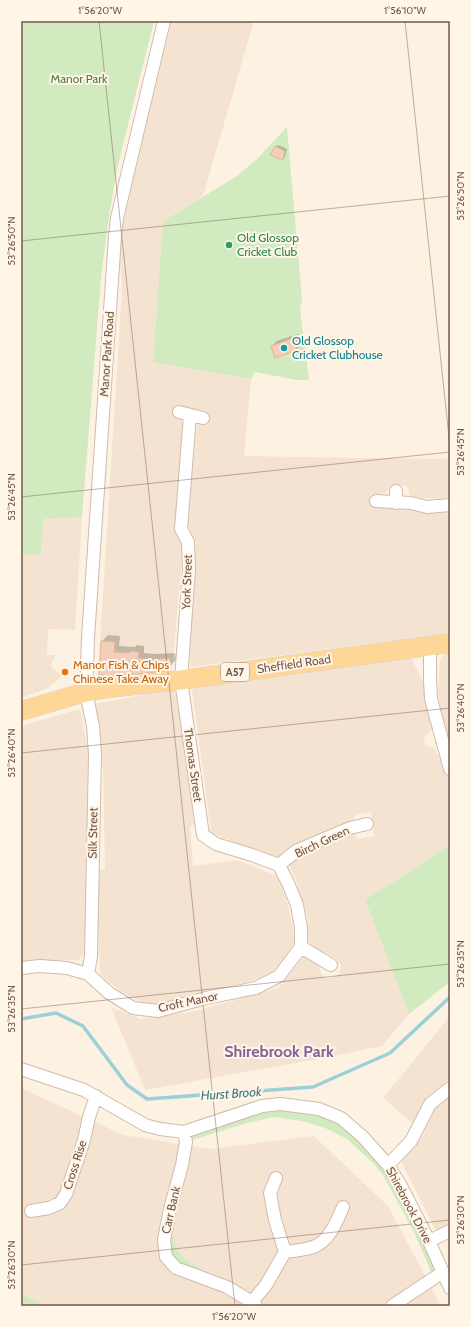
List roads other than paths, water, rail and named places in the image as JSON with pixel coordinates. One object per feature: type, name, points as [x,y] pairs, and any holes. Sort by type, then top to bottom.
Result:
[{"type":"main road","name":"Sheffield Road","points":[[21,711],[86,692],[450,643]]},
{"type":"street","name":"Manor Park Road","points":[[86,692],[88,638],[117,218],[164,21]]},
{"type":"street","name":"York Street","points":[[181,680],[189,569],[188,542],[181,529],[185,414],[203,418]]},
{"type":"street","points":[[396,490],[396,503]]},
{"type":"street","points":[[376,501],[427,507],[450,505]]},
{"type":"street","points":[[430,646],[431,699],[450,769]]},
{"type":"street","name":"Thomas Street","points":[[181,680],[203,836],[216,844],[279,865]]},
{"type":"street","name":"Silk Street","points":[[86,692],[93,726],[95,754],[91,956],[88,974]]},
{"type":"street","name":"Birch Green","points":[[279,865],[296,851],[350,828],[367,824]]},
{"type":"street","points":[[279,865],[297,905],[302,928],[301,947],[331,964]]},
{"type":"street","name":"Croft Manor","points":[[21,968],[40,966],[67,968],[88,974],[109,993],[133,1008],[158,1011],[206,998],[256,988],[279,976],[301,947]]},
{"type":"street","name":"Shirebrook Drive","points":[[21,1069],[84,1090],[145,1125],[160,1129],[184,1132],[262,1106],[280,1104],[319,1109],[341,1118],[362,1136],[388,1165],[429,1241],[450,1288]]},
{"type":"street","points":[[388,1165],[411,1141],[430,1104],[450,1088]]},
{"type":"street","name":"Cross Rise","points":[[31,1211],[49,1208],[60,1203],[66,1194],[84,1140],[89,1117],[96,1096]]},
{"type":"street","name":"Carr Bank","points":[[184,1132],[186,1142],[182,1165],[164,1240],[166,1257],[176,1268],[227,1287],[254,1304]]},
{"type":"street","points":[[254,1304],[285,1252],[275,1220],[270,1194],[276,1178]]},
{"type":"street","points":[[285,1252],[314,1247],[324,1239],[336,1225],[343,1207]]},
{"type":"street","points":[[429,1241],[450,1231]]},
{"type":"street","points":[[392,1306],[443,1272]]},
{"type":"waterway","name":"Hurst Brook","points":[[21,1019],[56,1013],[83,1026],[127,1085],[147,1099],[313,1087],[390,1053],[450,997]]},
{"type":"place","name":"Old Glossop Cricket Club","points":[[229,245]]},
{"type":"place","name":"Old Glossop Cricket Clubhouse","points":[[284,348]]},
{"type":"place","name":"Manor Fish & Chips Chinese Take Away","points":[[65,672]]},
{"type":"district","name":"Shirebrook Park","points":[[279,1051]]},
{"type":"park label","name":"Manor Park","points":[[79,79]]}]
